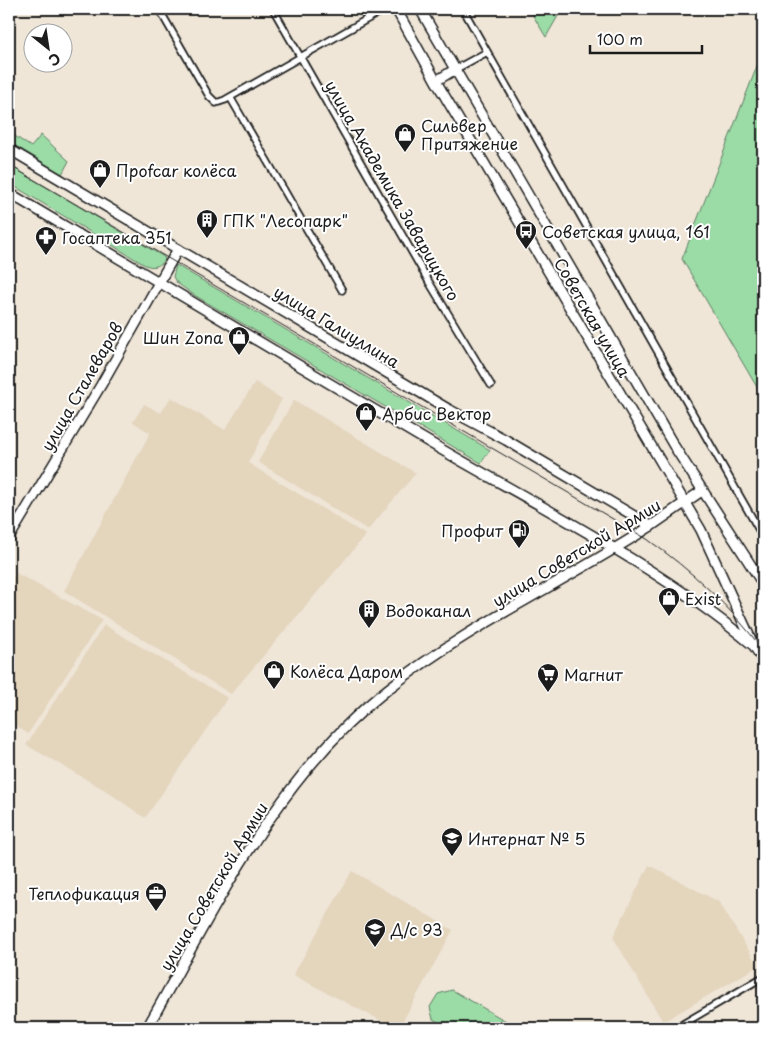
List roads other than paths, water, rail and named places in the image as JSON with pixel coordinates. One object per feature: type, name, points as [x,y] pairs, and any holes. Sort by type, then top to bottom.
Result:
[{"type":"main road","name":"Советская улица","points":[[396,9],[436,81],[701,530],[754,646],[763,660]]},
{"type":"main road","name":"Советская улица","points":[[420,9],[674,446],[763,584]]},
{"type":"main road","points":[[436,81],[454,70]]},
{"type":"main road","name":"улица Галиуллина","points":[[9,149],[448,409],[506,440],[651,526]]},
{"type":"main road","points":[[9,193],[424,440],[615,550]]},
{"type":"main road","name":"улица Сталеваров","points":[[9,538],[101,385],[178,249]]},
{"type":"main road","name":"улица Советской Армии","points":[[147,1028],[264,825],[315,760],[351,721],[387,689],[443,649],[615,550],[703,490]]},
{"type":"main road","name":"Советская улица","points":[[615,550],[678,588],[719,617],[754,646]]},
{"type":"street","points":[[159,9],[209,96],[216,103],[230,97],[385,9]]},
{"type":"street","name":"улица Академика Заварицкого","points":[[272,9],[429,282],[491,385]]},
{"type":"street","points":[[362,9],[368,19]]},
{"type":"street","points":[[462,9],[763,537]]},
{"type":"street","points":[[454,70],[487,52]]},
{"type":"street","points":[[230,97],[342,290]]},
{"type":"street","points":[[676,1028],[763,977]]},
{"type":"tram line","points":[[9,165],[647,539],[710,590],[763,650]]},
{"type":"place","name":"Сильвер Притяжение","points":[[405,153]]},
{"type":"place","name":"Проfcar колёса","points":[[100,189]]},
{"type":"place","name":"ГПК \"Лесопарк\"","points":[[207,239]]},
{"type":"place","name":"Советская улица, 161","points":[[526,250]]},
{"type":"place","name":"Госаптека 351","points":[[46,256]]},
{"type":"place","name":"Шин Zona","points":[[239,356]]},
{"type":"place","name":"Арбис Вектор","points":[[366,432]]},
{"type":"place","name":"Профит","points":[[519,549]]},
{"type":"place","name":"Exist","points":[[669,617]]},
{"type":"place","name":"Водоканал","points":[[369,629]]},
{"type":"place","name":"Колёса Даром","points":[[274,690]]},
{"type":"place","name":"Магнит","points":[[548,693]]},
{"type":"place","name":"Интернат № 5","points":[[452,857]]},
{"type":"place","name":"Теплофикация","points":[[156,912]]},
{"type":"place","name":"Д/с 93","points":[[375,948]]}]
